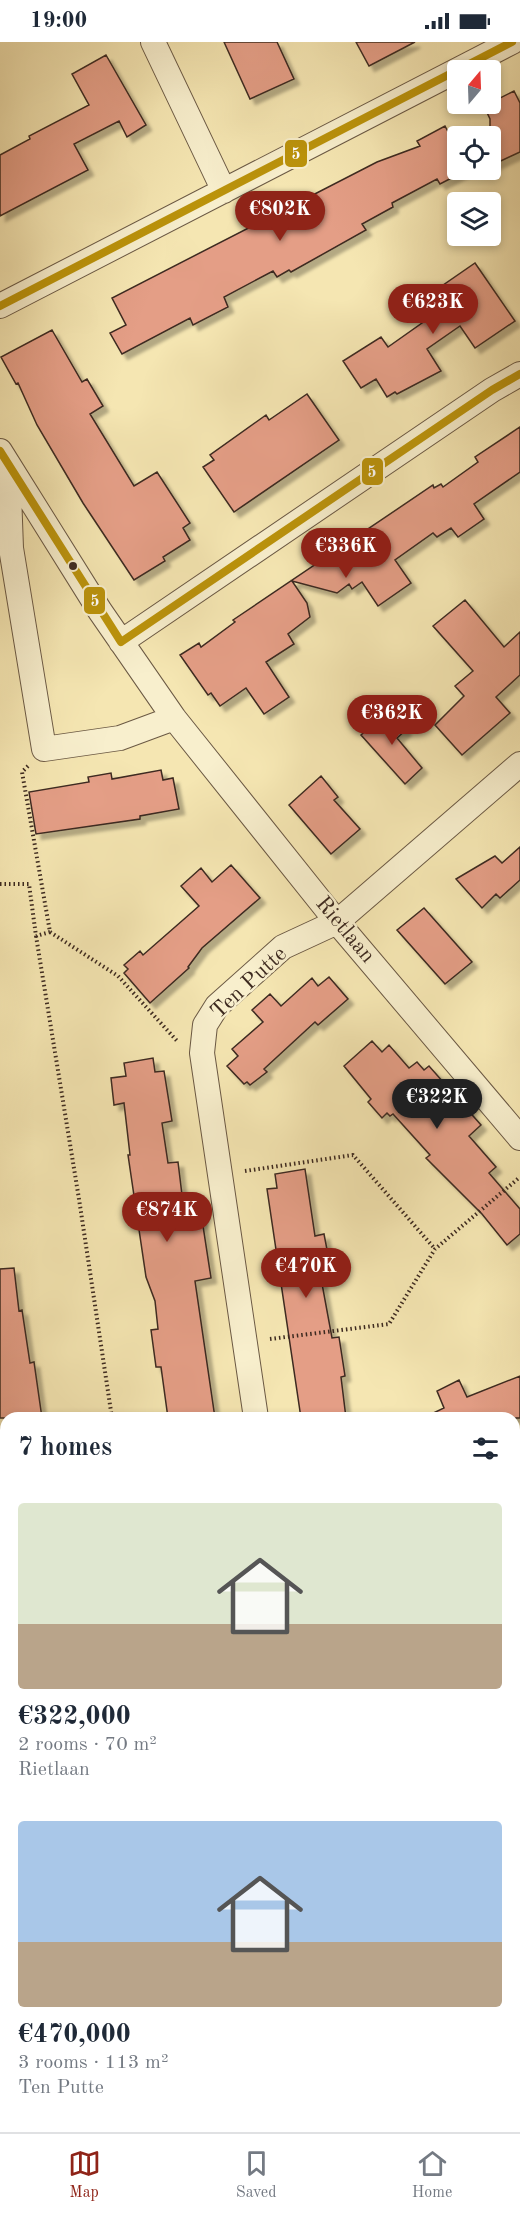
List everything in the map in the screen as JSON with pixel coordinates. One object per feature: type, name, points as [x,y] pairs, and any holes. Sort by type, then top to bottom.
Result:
[{"type":"street","points":[[153,42],[224,191]]},
{"type":"street","points":[[0,306],[512,42]]},
{"type":"street","points":[[121,642],[474,402],[520,374]]},
{"type":"street","name":"Rietlaan","points":[[4,459],[121,642],[174,718],[338,922],[520,1138]]},
{"type":"street","name":"Rietlaan","points":[[4,459],[11,548],[44,750]]},
{"type":"street","points":[[44,750],[120,738],[174,718]]},
{"type":"street","name":"Ten Putte","points":[[255,1412],[202,1053],[205,1025],[217,1006],[283,947],[338,922],[520,764]]},
{"type":"path","points":[[44,750],[22,772],[50,932],[118,976],[181,1045],[202,1053]]},
{"type":"path","points":[[0,884],[29,884],[111,1412]]},
{"type":"path","points":[[36,936],[50,932]]},
{"type":"path","points":[[221,1174],[353,1155],[435,1249]]},
{"type":"path","points":[[244,1343],[389,1324],[435,1249],[520,1177]]},
{"type":"building","points":[[224,42],[277,42],[294,79],[250,99]]},
{"type":"building","points":[[356,42],[415,42],[369,66]]},
{"type":"building","points":[[106,55],[146,125],[127,137],[119,121],[74,144],[88,170],[0,216],[0,155],[30,139],[29,136],[89,105],[72,74]]},
{"type":"building","points":[[514,91],[520,103],[520,152],[501,161],[501,126],[490,126],[488,114],[501,114],[501,98]]},
{"type":"building","points":[[445,126],[447,130],[448,180],[440,184],[437,179],[392,203],[393,207],[362,224],[366,230],[291,272],[289,270],[277,277],[273,271],[224,297],[228,307],[193,325],[190,318],[122,354],[110,333],[126,325],[112,298],[377,162],[420,146],[417,141]]},
{"type":"building","points":[[475,263],[515,321],[475,348],[460,326],[427,349],[441,371],[397,394],[395,392],[387,397],[376,379],[361,388],[343,361],[381,337],[388,347],[446,306],[436,290]]},
{"type":"building","points":[[52,330],[82,382],[87,379],[103,406],[90,414],[134,486],[157,472],[190,523],[183,528],[190,540],[163,557],[165,561],[134,580],[83,503],[37,425],[18,383],[16,384],[1,357]]},
{"type":"building","points":[[307,394],[339,440],[234,512],[203,467],[214,460],[210,455],[266,415],[269,420]]},
{"type":"building","points":[[520,427],[520,472],[474,504],[484,519],[458,537],[451,528],[437,537],[433,533],[395,560],[411,583],[378,606],[362,582],[352,589],[349,584],[337,593],[292,581],[307,603],[310,617],[288,634],[294,644],[266,662],[289,697],[264,714],[246,688],[220,706],[211,693],[208,695],[180,655],[199,643],[201,647],[235,622],[233,620],[433,485],[434,488],[441,484],[443,487],[478,462],[475,457]]},
{"type":"building","points":[[465,600],[504,647],[520,632],[520,675],[496,697],[510,713],[462,755],[435,725],[464,696],[455,686],[473,671],[433,626]]},
{"type":"building","points":[[389,710],[406,730],[397,738],[422,768],[405,784],[361,735]]},
{"type":"building","points":[[161,770],[163,780],[173,778],[179,809],[140,816],[140,819],[36,834],[29,792],[89,782],[88,777],[111,773],[112,779]]},
{"type":"building","points":[[321,776],[338,797],[334,800],[360,829],[331,854],[289,805]]},
{"type":"building","points":[[520,847],[520,880],[500,898],[496,894],[482,908],[456,879],[495,856],[502,863]]},
{"type":"building","points":[[231,865],[260,898],[202,948],[189,968],[150,1003],[124,973],[128,969],[124,965],[140,951],[143,955],[199,906],[181,886],[201,868],[212,882]]},
{"type":"building","points":[[424,908],[472,962],[445,984],[397,930]]},
{"type":"building","points":[[329,977],[348,999],[318,1025],[315,1022],[264,1069],[267,1072],[250,1085],[247,1082],[244,1084],[227,1066],[238,1056],[232,1049],[263,1022],[252,1010],[270,994],[281,1006],[312,978],[318,986]]},
{"type":"building","points":[[372,1041],[382,1052],[389,1045],[409,1068],[417,1062],[424,1070],[429,1066],[481,1125],[469,1136],[496,1167],[489,1173],[520,1209],[520,1234],[507,1245],[482,1214],[426,1158],[430,1155],[393,1114],[390,1116],[387,1113],[382,1118],[368,1102],[371,1099],[344,1066]]},
{"type":"building","points":[[153,1058],[155,1072],[164,1071],[172,1121],[162,1123],[168,1163],[178,1162],[183,1203],[199,1200],[211,1278],[195,1281],[214,1412],[167,1412],[161,1367],[156,1367],[151,1330],[158,1329],[155,1301],[146,1277],[128,1155],[130,1155],[124,1103],[114,1105],[111,1078],[126,1076],[124,1063]]},
{"type":"building","points":[[305,1169],[315,1236],[324,1234],[329,1260],[318,1262],[332,1338],[339,1337],[345,1376],[341,1377],[345,1412],[300,1412],[267,1189],[277,1188],[275,1174]]},
{"type":"building","points":[[14,1268],[19,1311],[22,1310],[30,1363],[34,1362],[41,1412],[0,1412],[0,1269]]},
{"type":"building","points":[[520,1376],[520,1412],[436,1412],[444,1408],[437,1391],[459,1380],[467,1397]]},
{"type":"transit line","name":"5","points":[[0,306],[512,42]]},
{"type":"transit line","name":"5","points":[[0,451],[121,642],[492,390],[520,374]]}]
